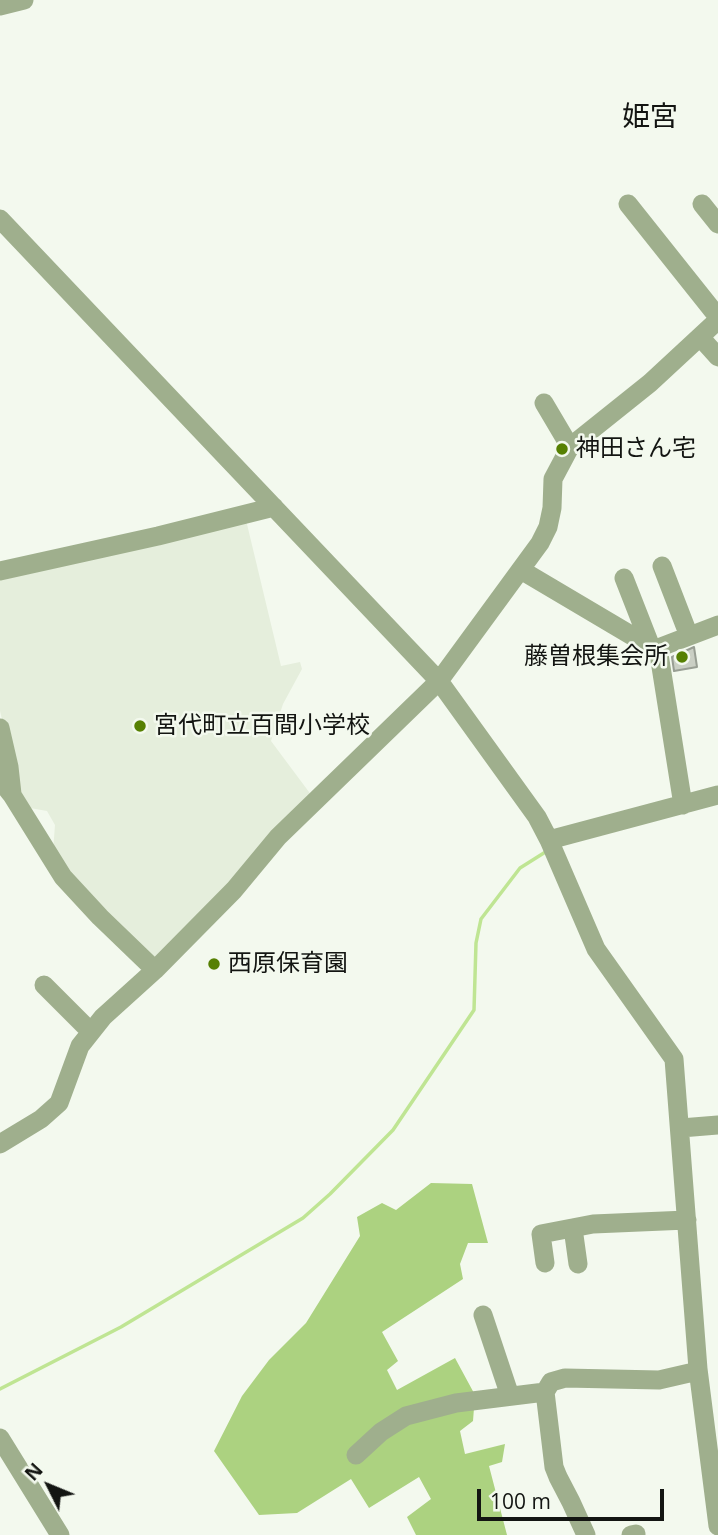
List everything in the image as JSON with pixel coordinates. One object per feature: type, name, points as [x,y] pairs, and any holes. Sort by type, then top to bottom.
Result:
[{"type":"street","points":[[0,6],[24,0]]},
{"type":"street","points":[[0,1144],[41,1119],[59,1103],[80,1046],[103,1017],[155,970],[234,890],[278,837],[439,681],[540,542],[548,527],[552,508],[553,479],[570,447],[650,383],[718,319],[628,204]]},
{"type":"street","points":[[702,204],[718,224]]},
{"type":"street","points":[[0,219],[439,681],[537,817],[596,949],[674,1059],[698,1371],[718,1526]]},
{"type":"street","points":[[700,337],[718,356]]},
{"type":"street","points":[[544,403],[570,447]]},
{"type":"street","points":[[0,571],[274,507]]},
{"type":"street","points":[[663,566],[689,636]]},
{"type":"street","points":[[521,570],[654,647],[718,625]]},
{"type":"street","points":[[624,578],[654,647],[683,804]]},
{"type":"street","points":[[0,728],[9,767],[6,788],[63,877],[155,970]]},
{"type":"street","points":[[549,841],[718,795]]},
{"type":"street","points":[[44,985],[91,1032]]},
{"type":"street","points":[[681,1128],[718,1125]]},
{"type":"street","points":[[545,1263],[541,1234],[593,1224],[687,1220]]},
{"type":"street","points":[[573,1228],[578,1264]]},
{"type":"street","points":[[483,1315],[510,1396]]},
{"type":"street","points":[[556,1360],[565,1378]]},
{"type":"street","points":[[586,1535],[554,1467],[545,1392],[551,1382],[565,1378],[659,1380],[698,1371]]},
{"type":"street","points":[[356,1455],[381,1432],[406,1416],[457,1403],[545,1392]]},
{"type":"street","points":[[0,1438],[60,1535]]},
{"type":"shaded area","name":"宮代町立百間小学校","points":[[246,520],[281,666],[300,662],[302,669],[283,704],[271,741],[312,796],[219,896],[153,960],[67,873],[53,851],[55,825],[47,811],[30,808],[18,799],[0,711],[0,577]]},
{"type":"green space","points":[[431,1183],[472,1184],[488,1243],[468,1243],[460,1264],[463,1279],[382,1332],[398,1361],[387,1370],[397,1390],[455,1358],[475,1395],[473,1421],[460,1431],[465,1454],[505,1444],[502,1462],[489,1466],[507,1535],[416,1535],[407,1517],[431,1499],[419,1477],[369,1508],[351,1479],[297,1513],[259,1515],[214,1451],[242,1396],[269,1360],[306,1323],[360,1236],[357,1217],[382,1203],[396,1210]]},
{"type":"building","name":"藤曽根集会所","points":[[694,647],[697,667],[674,671],[672,657]]},
{"type":"waterway","points":[[0,1389],[121,1327],[303,1218],[330,1194],[393,1130],[474,1010],[476,943],[481,919],[520,868],[547,851]]},
{"type":"place","name":"神田さん宅","points":[[562,449]]},
{"type":"place","name":"藤曽根集会所","points":[[682,657]]},
{"type":"place","name":"宮代町立百間小学校","points":[[140,726]]},
{"type":"place","name":"西原保育園","points":[[214,964]]},
{"type":"district","name":"姫宮","points":[[650,118]]}]
